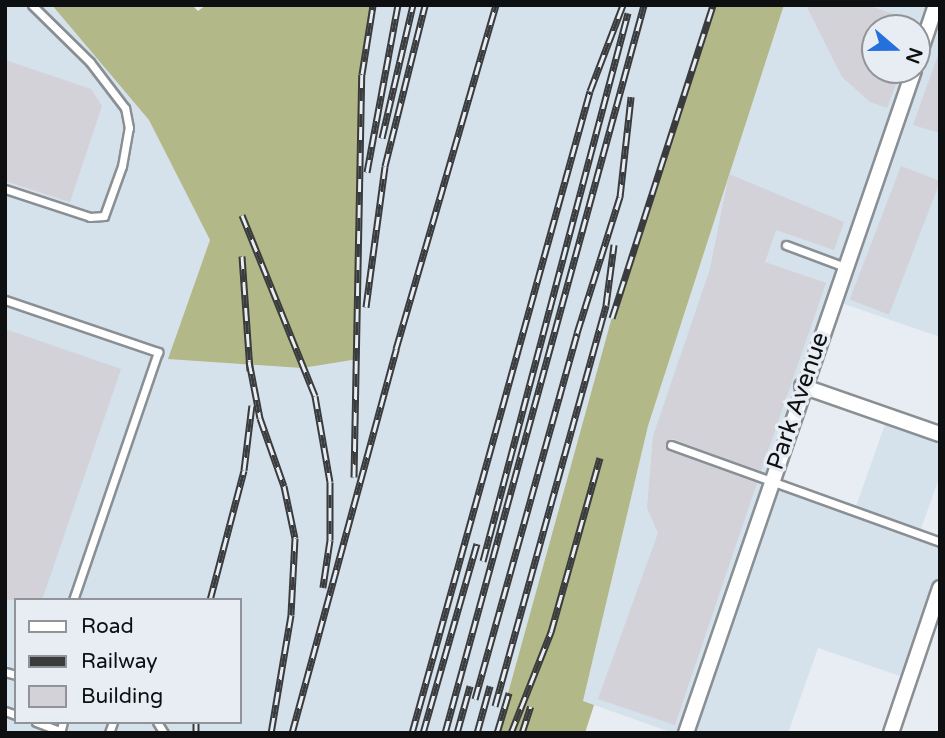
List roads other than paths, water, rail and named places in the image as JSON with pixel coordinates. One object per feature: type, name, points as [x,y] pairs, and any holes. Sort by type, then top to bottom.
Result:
[{"type":"street","name":"Park Avenue","points":[[686,733],[802,386],[909,84]]},
{"type":"street","points":[[802,386],[940,433]]},
{"type":"street","points":[[891,733],[940,587]]},
{"type":"street","points":[[925,635],[940,640]]},
{"type":"lane","points":[[5,189],[90,218],[104,216],[122,166],[129,128],[125,108],[90,62],[32,5]]},
{"type":"lane","points":[[786,245],[845,267]]},
{"type":"lane","points":[[5,300],[158,352],[74,598]]},
{"type":"lane","points":[[671,445],[940,542]]},
{"type":"lane","points":[[41,724],[60,732]]},
{"type":"railway","points":[[354,477],[362,74],[373,5]]},
{"type":"railway","points":[[367,172],[398,5]]},
{"type":"railway","points":[[382,138],[413,5]]},
{"type":"railway","points":[[366,307],[385,166],[425,5]]},
{"type":"railway","points":[[292,733],[396,349],[496,5]]},
{"type":"railway","points":[[412,733],[590,91],[623,5]]},
{"type":"railway","points":[[445,733],[644,5]]},
{"type":"railway","points":[[612,318],[713,5]]},
{"type":"railway","points":[[483,561],[628,13]]},
{"type":"railway","points":[[475,699],[577,333],[620,197],[631,97]]},
{"type":"railway","points":[[242,215],[315,396],[330,482],[330,540],[323,587]]},
{"type":"railway","points":[[495,706],[606,305],[614,245]]},
{"type":"railway","points":[[242,256],[250,371]]},
{"type":"railway","points":[[249,361],[260,418],[284,486],[295,538],[291,615],[271,733]]},
{"type":"railway","points":[[211,598],[244,470],[252,405]]},
{"type":"railway","points":[[511,733],[551,632],[600,458]]},
{"type":"railway","points":[[423,733],[477,544]]},
{"type":"railway","points":[[457,733],[470,686]]},
{"type":"railway","points":[[477,733],[490,686]]},
{"type":"railway","points":[[497,733],[509,693]]},
{"type":"railway","points":[[522,733],[531,706]]},
{"type":"railway","points":[[196,724],[196,733]]}]
